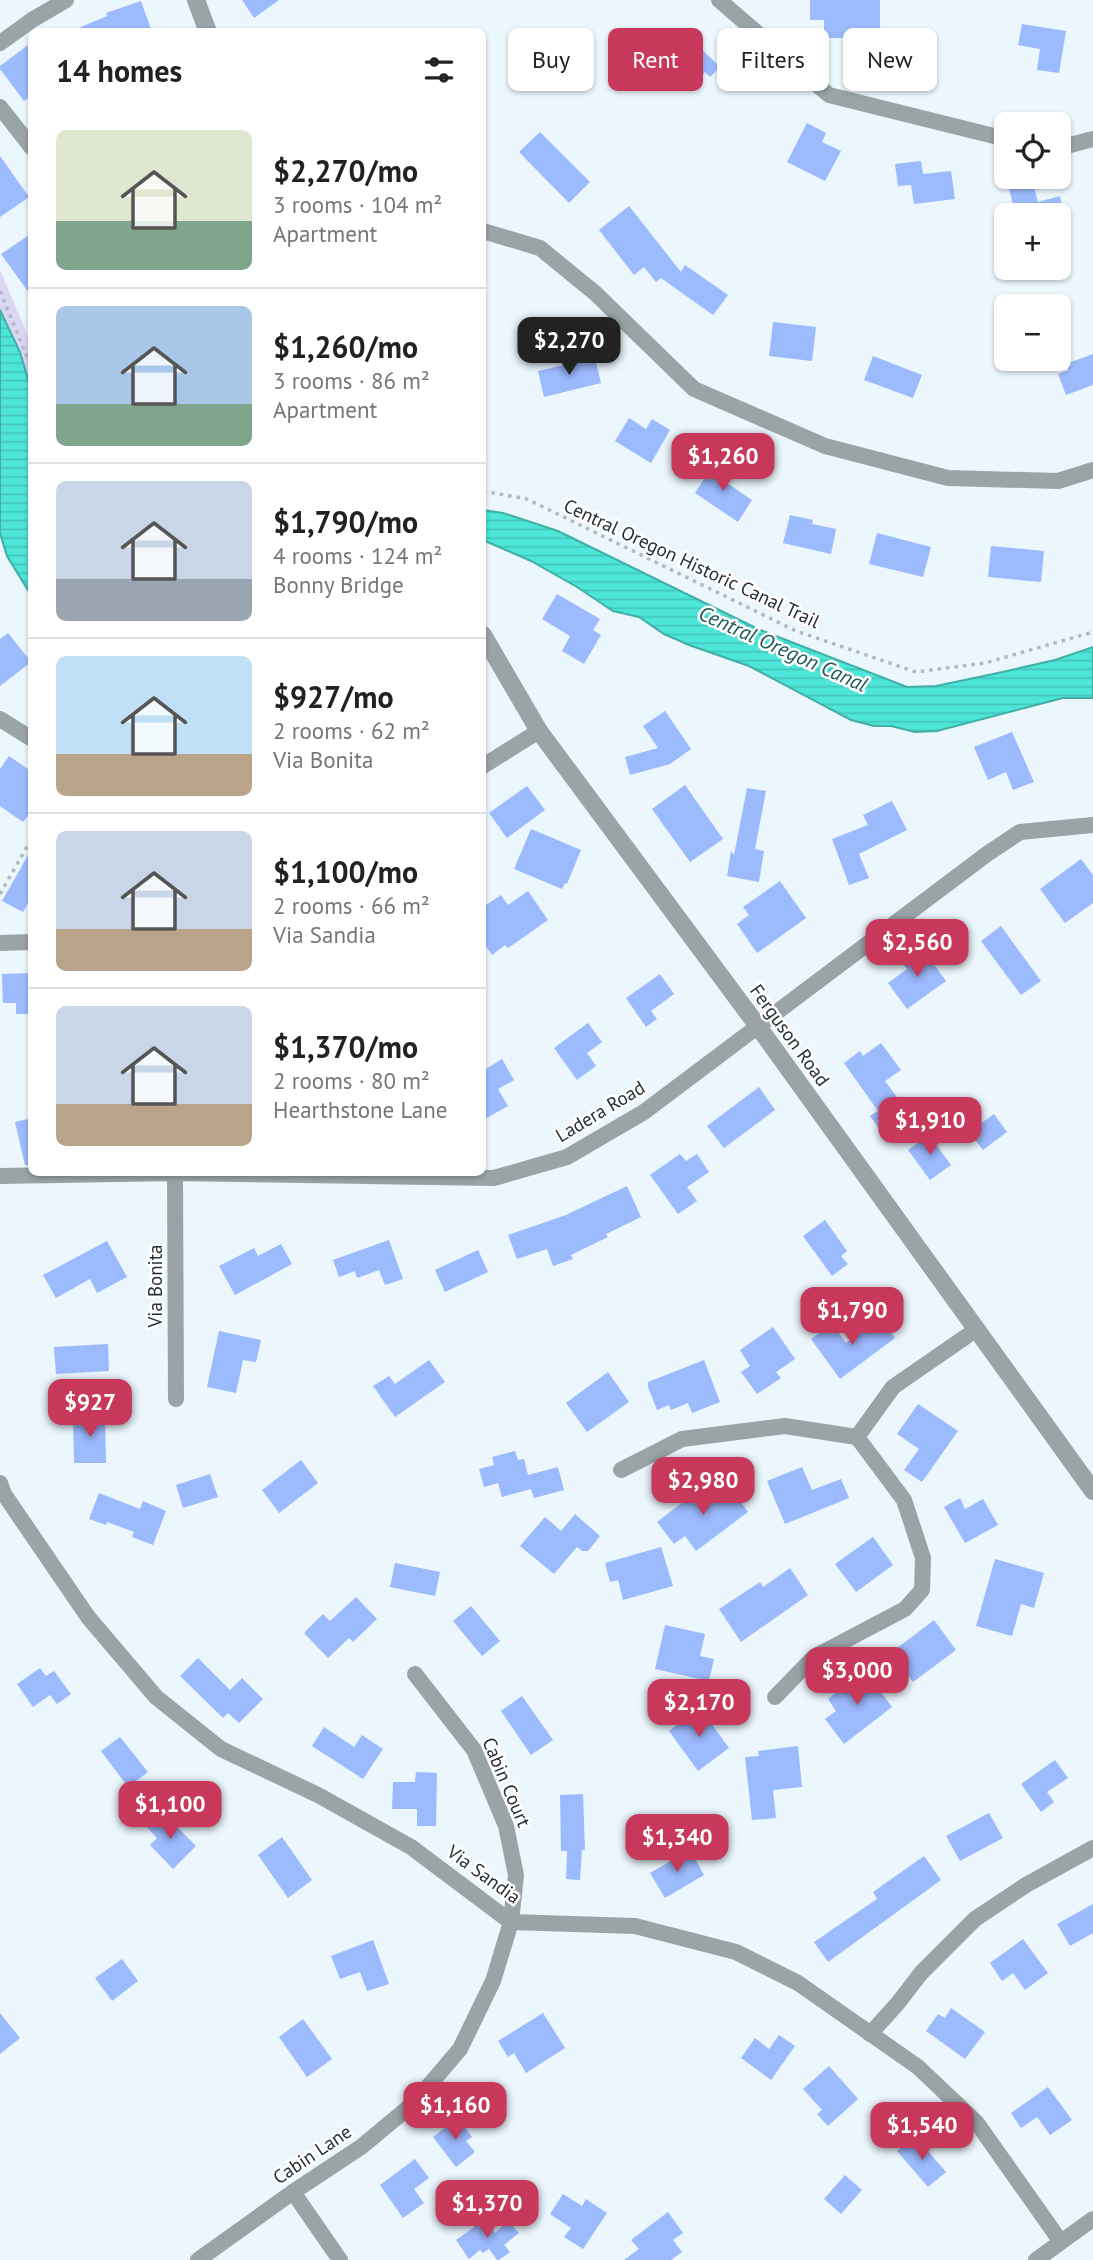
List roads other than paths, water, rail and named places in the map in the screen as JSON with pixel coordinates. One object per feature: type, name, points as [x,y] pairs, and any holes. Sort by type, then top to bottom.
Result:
[{"type":"street","points":[[0,43],[66,0]]},
{"type":"street","points":[[196,0],[206,28]]},
{"type":"street","points":[[719,0],[829,95],[994,136]]},
{"type":"street","points":[[0,107],[28,143]]},
{"type":"street","points":[[1071,145],[1093,139]]},
{"type":"street","points":[[486,232],[540,248],[595,293],[694,389],[825,446],[948,478],[1058,481],[1093,470]]},
{"type":"street","name":"Ferguson Road","points":[[486,640],[539,731],[757,1025],[1093,1491]]},
{"type":"street","points":[[0,719],[28,736]]},
{"type":"street","points":[[486,764],[539,731]]},
{"type":"street","name":"Ladera Road","points":[[366,1176],[494,1178],[567,1157],[643,1112],[1020,832],[1093,825]]},
{"type":"street","points":[[0,943],[28,942]]},
{"type":"street","name":"Ladera Road","points":[[0,1176],[28,1176]]},
{"type":"street","name":"Via Bonita","points":[[175,1176],[176,1399]]},
{"type":"street","points":[[857,1437],[893,1387],[977,1329]]},
{"type":"street","points":[[621,1470],[682,1439],[785,1426],[857,1437],[904,1500],[923,1558],[922,1590],[905,1609],[814,1657],[775,1698]]},
{"type":"street","name":"Via Sandia","points":[[0,1483],[4,1494],[88,1617],[156,1698],[222,1749],[317,1795],[411,1847],[511,1922],[635,1926],[736,1952],[798,1983],[918,2067],[977,2123],[1061,2242]]},
{"type":"street","name":"Cabin Court","points":[[415,1674],[474,1749],[506,1826],[516,1875],[511,1922]]},
{"type":"street","points":[[870,2034],[921,1973],[975,1919],[1026,1885],[1093,1848]]},
{"type":"street","name":"Cabin Lane","points":[[198,2260],[360,2147],[414,2103],[460,2049],[493,1981],[511,1922]]},
{"type":"street","points":[[293,2192],[340,2260]]},
{"type":"street","points":[[1036,2260],[1093,2220]]},
{"type":"water","points":[[0,310],[20,352],[28,379],[28,590],[7,556],[0,533]]},
{"type":"water","name":"Central Oregon Canal","points":[[486,510],[503,513],[558,531],[758,629],[907,687],[936,686],[998,673],[1055,660],[1093,647],[1093,698],[1063,698],[937,731],[915,732],[891,726],[874,726],[851,720],[749,666],[664,634],[639,617],[613,611],[531,561],[486,541]]}]
